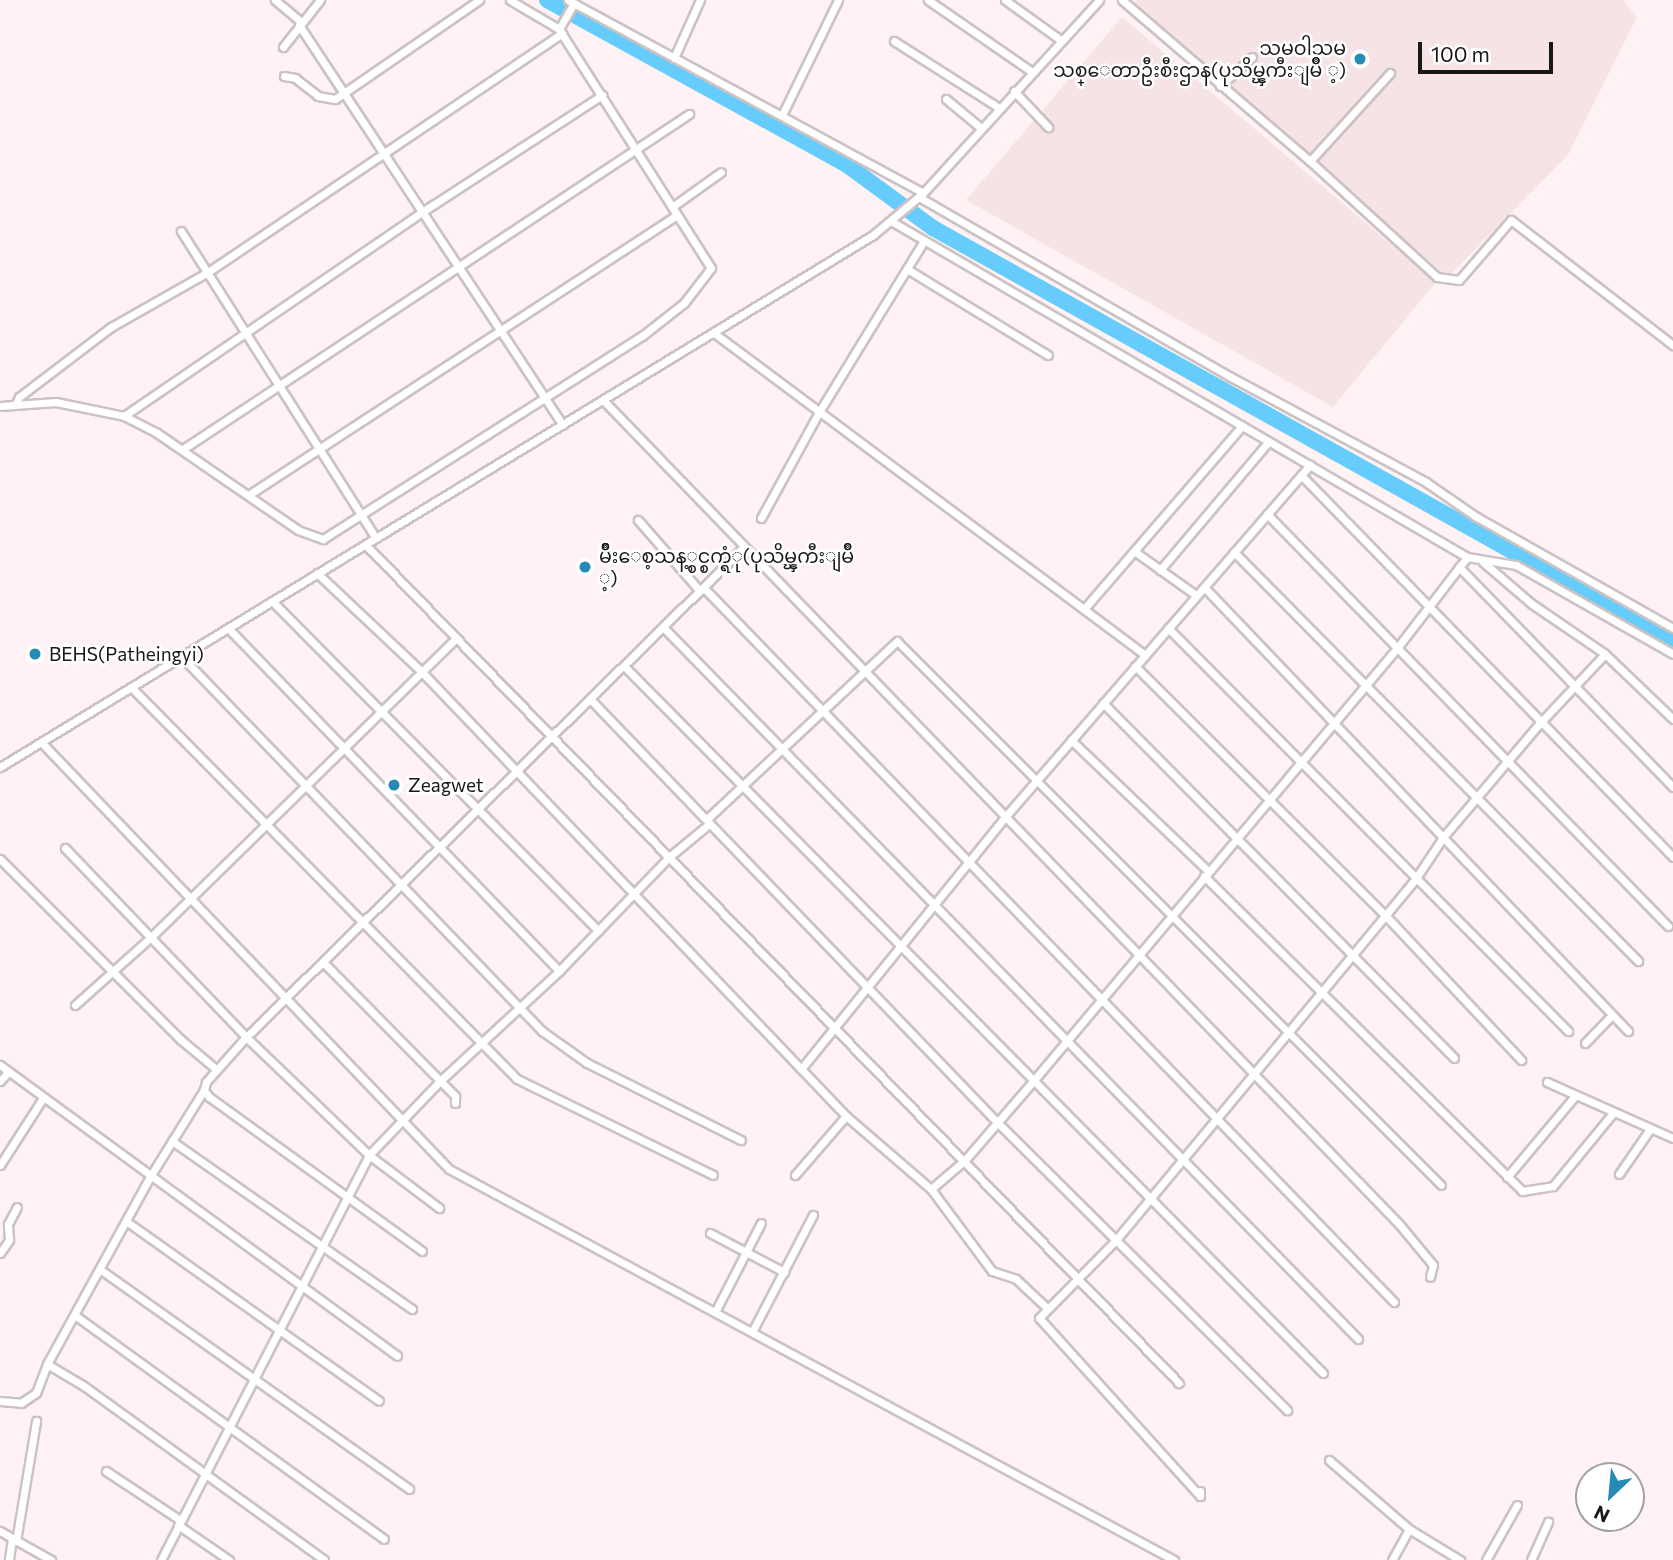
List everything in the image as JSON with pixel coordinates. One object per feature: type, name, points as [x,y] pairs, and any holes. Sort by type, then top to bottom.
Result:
[{"type":"street","points":[[275,0],[300,24],[347,93],[458,268],[563,425]]},
{"type":"street","points":[[284,47],[320,0]]},
{"type":"street","points":[[284,76],[329,101],[347,93],[479,0]]},
{"type":"street","points":[[0,406],[56,402],[124,416],[183,449],[316,538],[323,539],[364,519],[642,336],[699,286],[711,268],[561,28],[510,0]]},
{"type":"street","points":[[674,58],[700,0]]},
{"type":"street","points":[[782,115],[838,0]]},
{"type":"street","points":[[928,0],[1032,72]]},
{"type":"street","points":[[1005,0],[1062,41]]},
{"type":"street","points":[[0,767],[365,544],[374,534],[563,425],[894,219],[919,197],[1099,0]]},
{"type":"street","points":[[1122,0],[1310,161],[1444,281],[1459,280],[1511,220],[1673,345]]},
{"type":"street","points":[[15,405],[111,327],[208,272],[561,28],[571,4],[782,115],[1231,377],[1426,482],[1475,516],[1673,628]]},
{"type":"street","points":[[894,41],[999,107]]},
{"type":"street","points":[[1220,86],[1252,57]]},
{"type":"street","points":[[1310,161],[1391,73]]},
{"type":"street","points":[[1014,91],[1048,127]]},
{"type":"street","points":[[124,416],[422,212],[602,95]]},
{"type":"street","points":[[946,99],[981,128]]},
{"type":"street","points":[[183,449],[278,383],[638,152],[689,114]]},
{"type":"street","points":[[672,207],[721,172]]},
{"type":"street","points":[[250,494],[677,215]]},
{"type":"street","points":[[894,219],[923,242],[1467,557],[1483,562],[1516,565],[1673,654]]},
{"type":"street","points":[[181,231],[374,534]]},
{"type":"street","points":[[761,519],[819,412],[923,242]]},
{"type":"street","points":[[907,269],[1048,355]]},
{"type":"street","points":[[714,333],[1145,655]]},
{"type":"street","points":[[603,400],[743,548],[1399,1224],[1433,1265],[1430,1277]]},
{"type":"street","points":[[1084,609],[1242,426]]},
{"type":"street","points":[[1160,570],[1268,442]]},
{"type":"street","points":[[801,1069],[869,988],[899,944],[1037,779],[1310,465]]},
{"type":"street","points":[[1301,475],[1539,724],[1673,858]]},
{"type":"street","points":[[1267,514],[1668,926]]},
{"type":"street","points":[[638,520],[1394,1302]]},
{"type":"street","points":[[365,544],[965,1160],[1074,1279],[1179,1383]]},
{"type":"street","points":[[0,1401],[29,1401],[151,1175],[216,1069],[743,548]]},
{"type":"street","points":[[1134,551],[1196,595]]},
{"type":"street","points":[[1234,552],[1363,688],[1638,961]]},
{"type":"street","points":[[931,1189],[965,1160],[1034,1080],[1397,648],[1426,605],[1467,557]]},
{"type":"street","points":[[1483,562],[1532,604],[1605,654],[1673,719]]},
{"type":"street","points":[[1459,566],[1673,787]]},
{"type":"street","points":[[317,573],[420,670],[846,1116],[931,1189],[992,1271],[1016,1279],[1047,1308]]},
{"type":"street","points":[[1204,587],[1628,1031]]},
{"type":"street","points":[[272,601],[598,931]]},
{"type":"street","points":[[663,627],[1182,1155],[1358,1339]]},
{"type":"street","points":[[228,628],[559,971]]},
{"type":"street","points":[[1168,628],[1568,1031]]},
{"type":"street","points":[[75,1005],[151,937],[265,821],[456,638]]},
{"type":"street","points":[[709,824],[708,818],[821,709],[892,643],[900,641],[1170,917],[1441,1185]]},
{"type":"street","points":[[1200,1491],[1200,1496],[1045,1330],[1039,1318],[1074,1279],[1115,1241],[1182,1155],[1416,878],[1444,836],[1478,800],[1539,724],[1576,689],[1605,654]]},
{"type":"street","points":[[181,656],[519,1010],[587,1063],[741,1140]]},
{"type":"street","points":[[624,666],[1323,1373]]},
{"type":"street","points":[[1135,666],[1385,915],[1521,1060]]},
{"type":"street","points":[[131,687],[265,821],[478,1044],[517,1079],[713,1175]]},
{"type":"street","points":[[591,700],[997,1122],[1287,1410]]},
{"type":"street","points":[[1103,703],[1353,952],[1454,1058]]},
{"type":"street","points":[[1071,740],[1320,992],[1526,1193],[1553,1186],[1613,1113]]},
{"type":"street","points":[[42,743],[399,1121],[449,1169],[487,1194],[715,1312],[1174,1560]]},
{"type":"street","points":[[161,1560],[303,1289],[369,1155],[399,1121],[478,1044],[519,1010],[559,971],[669,857],[709,824]]},
{"type":"street","points":[[65,848],[246,1037],[369,1155],[439,1208]]},
{"type":"street","points":[[0,859],[180,1039],[216,1069]]},
{"type":"street","points":[[324,963],[455,1096],[454,1103]]},
{"type":"street","points":[[1585,1043],[1611,1016]]},
{"type":"street","points":[[0,1065],[397,1356]]},
{"type":"street","points":[[0,1081],[9,1071]]},
{"type":"street","points":[[1546,1082],[1673,1139]]},
{"type":"street","points":[[204,1090],[347,1199],[422,1251]]},
{"type":"street","points":[[1507,1177],[1575,1096]]},
{"type":"street","points":[[0,1165],[43,1097]]},
{"type":"street","points":[[795,1175],[846,1116]]},
{"type":"street","points":[[1619,1174],[1650,1129]]},
{"type":"street","points":[[172,1141],[412,1309]]},
{"type":"street","points":[[0,1253],[9,1240],[8,1224],[17,1207]]},
{"type":"street","points":[[752,1332],[813,1215]]},
{"type":"street","points":[[125,1222],[279,1334],[379,1401]]},
{"type":"street","points":[[715,1312],[761,1223]]},
{"type":"street","points":[[710,1233],[784,1272]]},
{"type":"street","points":[[101,1270],[254,1382],[409,1489]]},
{"type":"street","points":[[76,1316],[384,1539]]},
{"type":"street","points":[[47,1364],[85,1386],[205,1476],[324,1560]]},
{"type":"street","points":[[9,1560],[36,1421]]},
{"type":"street","points":[[1329,1460],[1409,1529],[1460,1560]]},
{"type":"street","points":[[106,1471],[229,1560]]},
{"type":"street","points":[[1486,1560],[1517,1505]]},
{"type":"street","points":[[1531,1560],[1548,1522]]},
{"type":"street","points":[[1392,1560],[1409,1529]]},
{"type":"street","points":[[0,1531],[51,1560]]},
{"type":"street","points":[[1440,1560],[1445,1551]]},
{"type":"shaded area","points":[[1137,0],[1623,0],[1637,17],[1568,155],[1448,277],[1133,5]]},
{"type":"shaded area","points":[[1122,17],[1436,282],[1333,407],[966,200]]},
{"type":"waterway","points":[[547,0],[847,165],[933,228],[1673,641]]},
{"type":"place","name":"သမဝါသမ သစ္ေတာဦးစီးဌာန(ပုသိမ္ၾကီးျမိဳ ့)","points":[[1360,59]]},
{"type":"place","name":"မ်ိဳးေစ့သန့္စင္စက္ရံု(ပုသိမ္ၾကီးျမိဳ ့)","points":[[585,567]]},
{"type":"place","name":"BEHS(Patheingyi)","points":[[35,654]]},
{"type":"place","name":"Zeagwet","points":[[394,785]]}]
